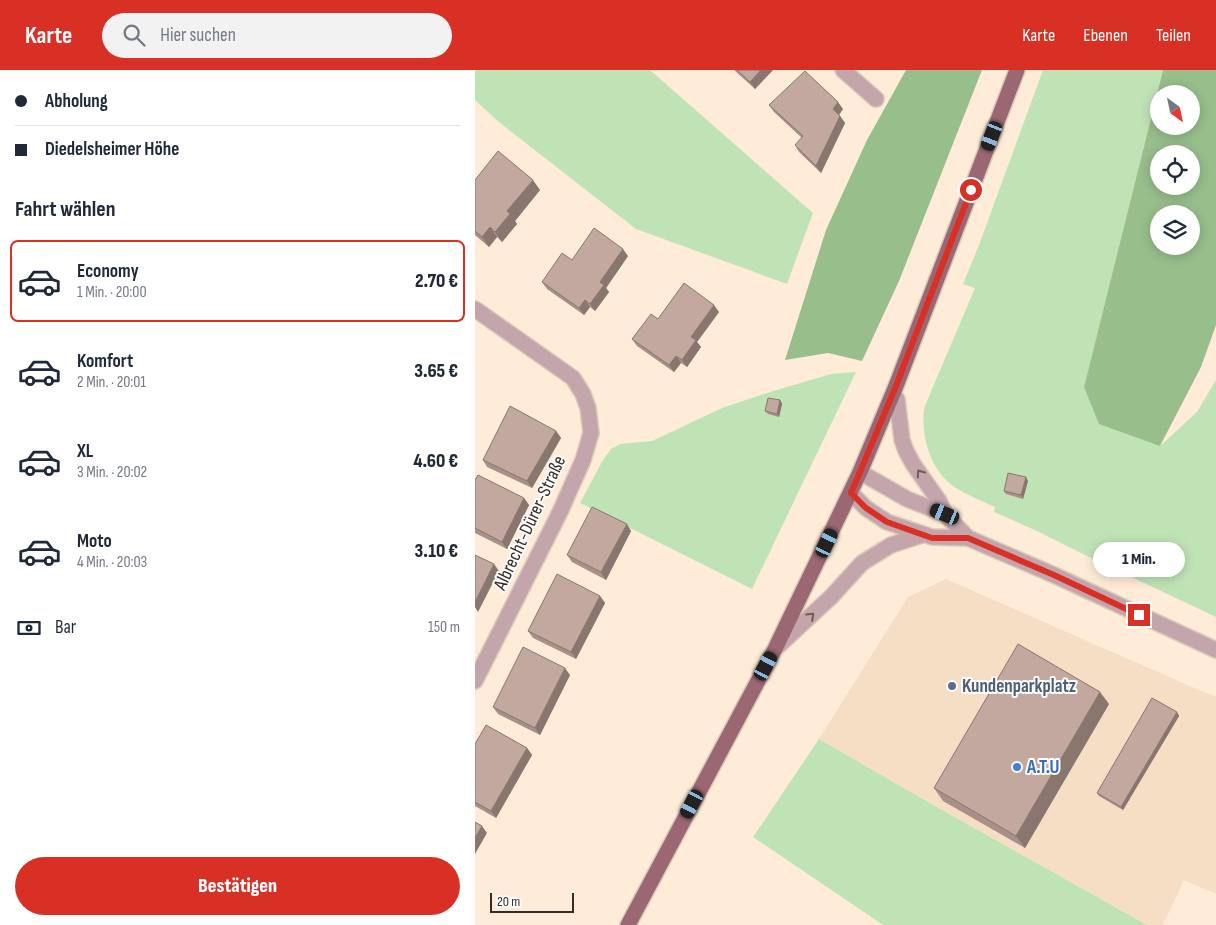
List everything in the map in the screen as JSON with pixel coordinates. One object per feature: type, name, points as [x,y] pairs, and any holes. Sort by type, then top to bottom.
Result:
[{"type":"main road","points":[[628,925],[775,649],[851,493],[896,393],[1017,70]]},
{"type":"street","points":[[843,70],[876,99]]},
{"type":"street","name":"Albrecht-Dürer-Straße","points":[[475,309],[573,378],[583,394],[588,408],[591,433],[583,460],[560,512],[475,682]]},
{"type":"street","points":[[896,393],[902,440],[906,451],[939,501],[945,514],[968,538],[1054,575],[1216,650]]},
{"type":"street","points":[[860,472],[907,499],[945,514]]},
{"type":"street","points":[[851,493],[866,508],[887,522],[932,538],[968,538]]},
{"type":"street","points":[[775,649],[832,596],[862,563],[891,545],[922,535]]},
{"type":"shaded area","points":[[946,579],[1216,696],[1216,894],[1184,880],[1163,925],[1147,925],[819,739],[908,597]]},
{"type":"green space","points":[[475,70],[650,70],[813,213],[787,284],[636,229],[500,123],[475,100]]},
{"type":"green space","points":[[906,70],[982,70],[899,281],[862,361],[828,353],[785,360],[826,230],[867,140]]},
{"type":"green space","points":[[1043,70],[1163,70],[1159,85],[1150,85],[1150,122],[1084,387],[1160,446],[1197,412],[1216,380],[1216,617],[994,512],[995,507],[953,486],[945,479],[932,461],[924,429],[924,408],[975,288],[963,284]]},
{"type":"green space","points":[[1163,70],[1216,70],[1216,325],[1201,367],[1160,446],[1099,424],[1084,387],[1150,122],[1150,135],[1200,135],[1200,85],[1159,85]]},
{"type":"green space","points":[[856,372],[752,589],[580,503],[603,460],[611,449],[620,444],[652,441],[722,408],[831,374]]},
{"type":"green space","points":[[819,739],[1147,925],[883,925],[753,837]]},
{"type":"building","points":[[737,70],[761,70],[750,82]]},
{"type":"building","points":[[805,71],[838,102],[833,109],[840,116],[816,166],[795,145],[803,136],[769,105]]},
{"type":"building","points":[[498,151],[533,180],[507,211],[510,214],[495,232],[490,227],[482,237],[475,231],[475,180]]},
{"type":"building","points":[[594,228],[623,249],[600,282],[604,285],[590,304],[585,300],[579,308],[542,282],[562,253],[572,260]]},
{"type":"building","points":[[684,283],[714,305],[691,337],[696,340],[682,360],[676,356],[669,365],[632,339],[651,314],[658,319]]},
{"type":"building","points":[[768,398],[780,400],[777,414],[765,411]]},
{"type":"building","points":[[510,406],[556,431],[527,481],[483,460]]},
{"type":"building","points":[[1008,473],[1026,477],[1021,495],[1004,491]]},
{"type":"building","points":[[478,475],[524,498],[502,542],[475,528],[475,480]]},
{"type":"building","points":[[592,507],[627,524],[601,572],[567,555]]},
{"type":"building","points":[[475,555],[494,564],[475,602]]},
{"type":"building","points":[[557,574],[600,596],[571,652],[528,631]]},
{"type":"building","name":"A.T.U","points":[[1018,644],[1100,692],[1016,836],[934,788]]},
{"type":"building","points":[[523,647],[565,668],[535,728],[493,707]]},
{"type":"building","points":[[1152,698],[1177,712],[1121,807],[1097,793]]},
{"type":"building","points":[[486,725],[527,748],[491,811],[475,802],[475,744]]},
{"type":"building","points":[[475,822],[482,826],[475,838]]},
{"type":"place","name":"Kundenparkplatz","points":[[952,686]]},
{"type":"place","name":"A.T.U","points":[[1017,767]]},
{"type":"route","points":[[971,190],[896,386],[851,493],[866,508],[887,522],[932,538],[968,538],[1054,575],[1139,615]]}]
